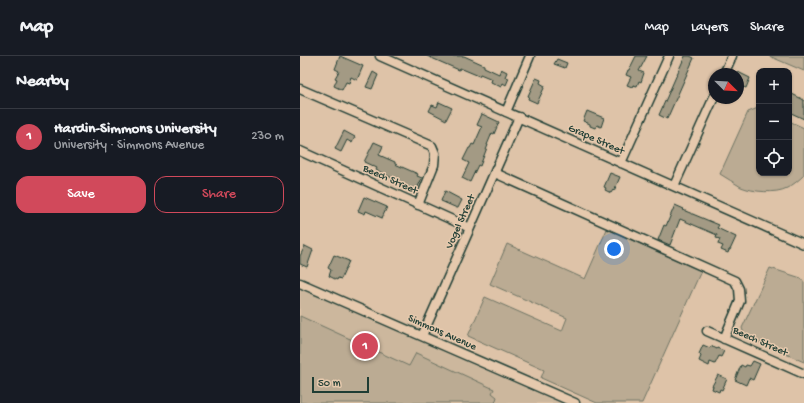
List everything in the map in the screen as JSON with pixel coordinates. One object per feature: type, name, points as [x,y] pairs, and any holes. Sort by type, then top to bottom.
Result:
[{"type":"street","name":"Grape Street","points":[[380,56],[804,244]]},
{"type":"street","points":[[621,163],[669,56]]},
{"type":"street","points":[[727,68],[732,56]]},
{"type":"street","points":[[506,112],[528,57]]},
{"type":"street","points":[[300,89],[432,146],[435,153],[434,165],[418,204]]},
{"type":"street","points":[[674,186],[711,104]]},
{"type":"street","name":"Vogel Street","points":[[422,336],[519,117]]},
{"type":"street","name":"Beech Street","points":[[300,151],[470,228]]},
{"type":"street","points":[[495,173],[735,281],[739,289],[740,301],[724,339]]},
{"type":"street","name":"Simmons Avenue","points":[[300,283],[575,403]]},
{"type":"street","name":"Beech Street","points":[[707,331],[804,374]]},
{"type":"shaded area","points":[[769,56],[804,56],[804,71]]},
{"type":"shaded area","points":[[756,109],[756,176],[792,176],[792,122],[804,128],[804,175],[794,184],[782,190],[764,192],[741,187],[720,174],[748,112]]},
{"type":"shaded area","points":[[607,229],[701,271],[642,403],[597,403],[541,378],[544,370],[468,336],[485,297],[562,331],[567,318],[490,284],[507,244],[585,279]]},
{"type":"shaded area","points":[[770,268],[801,278],[804,282],[804,362],[745,336],[742,328]]},
{"type":"shaded area","points":[[300,289],[560,403],[300,403]]},
{"type":"shaded area","points":[[300,316],[409,366],[416,353],[494,389],[492,393],[497,397],[495,403],[300,402]]},
{"type":"building","points":[[340,56],[363,66],[357,80],[351,77],[349,83],[346,82],[342,90],[334,86],[337,79],[335,78],[339,71],[335,69]]},
{"type":"building","points":[[427,56],[464,56],[499,74],[501,69],[507,72],[505,77],[509,78],[506,85],[503,83],[501,87],[491,82],[492,79],[480,74],[479,76],[460,68],[459,70]]},
{"type":"building","points":[[636,56],[647,56],[639,71],[644,73],[641,82],[639,81],[637,86],[633,85],[632,87],[627,85],[631,77],[626,75]]},
{"type":"building","points":[[685,56],[694,58],[667,119],[659,115]]},
{"type":"building","points":[[557,59],[567,63],[565,68],[554,64]]},
{"type":"building","points":[[373,72],[378,75],[372,89],[366,87]]},
{"type":"building","points":[[744,75],[750,78],[746,88],[744,87]]},
{"type":"building","points":[[536,78],[541,80],[540,83],[545,86],[537,103],[528,99]]},
{"type":"building","points":[[792,94],[804,100],[804,119],[792,113]]},
{"type":"building","points":[[439,102],[452,108],[446,120],[429,111],[432,105],[437,107]]},
{"type":"building","points":[[587,111],[604,118],[601,127],[597,125],[595,128],[583,121]]},
{"type":"building","points":[[482,114],[499,122],[494,134],[492,133],[480,166],[478,165],[470,182],[462,178],[469,163],[463,160],[469,148],[472,144],[474,145],[482,127],[477,125]]},
{"type":"building","points":[[344,131],[355,137],[352,143],[347,140],[341,152],[335,149]]},
{"type":"building","points":[[374,142],[383,146],[379,155],[418,174],[417,176],[422,178],[416,191],[397,182],[398,181],[376,170],[377,168],[364,162]]},
{"type":"building","points":[[610,173],[620,177],[614,191],[613,190],[611,193],[605,190],[606,188],[604,187]]},
{"type":"building","points":[[445,191],[462,200],[458,208],[441,201]]},
{"type":"building","points":[[364,197],[387,207],[382,218],[366,211],[365,214],[358,211]]},
{"type":"building","points":[[675,205],[684,209],[683,210],[719,225],[717,228],[736,237],[728,253],[721,250],[723,246],[718,244],[720,239],[716,238],[717,235],[680,219],[670,245],[658,240]]},
{"type":"building","points":[[305,246],[313,250],[307,267],[300,264],[300,256]]},
{"type":"building","points":[[334,255],[349,261],[341,279],[338,278],[337,280],[329,276],[331,270],[328,268]]},
{"type":"building","points":[[703,345],[710,348],[711,346],[724,351],[721,357],[719,356],[715,364],[710,362],[709,366],[699,361],[701,356],[699,354]]},
{"type":"building","points":[[753,361],[760,364],[753,380],[749,378],[746,385],[735,380],[741,365],[745,367],[746,365],[750,366]]},
{"type":"building","points":[[718,375],[727,379],[722,390],[720,389],[719,392],[712,389]]},
{"type":"place","name":"Hardin-Simmons University","points":[[365,346]]}]
